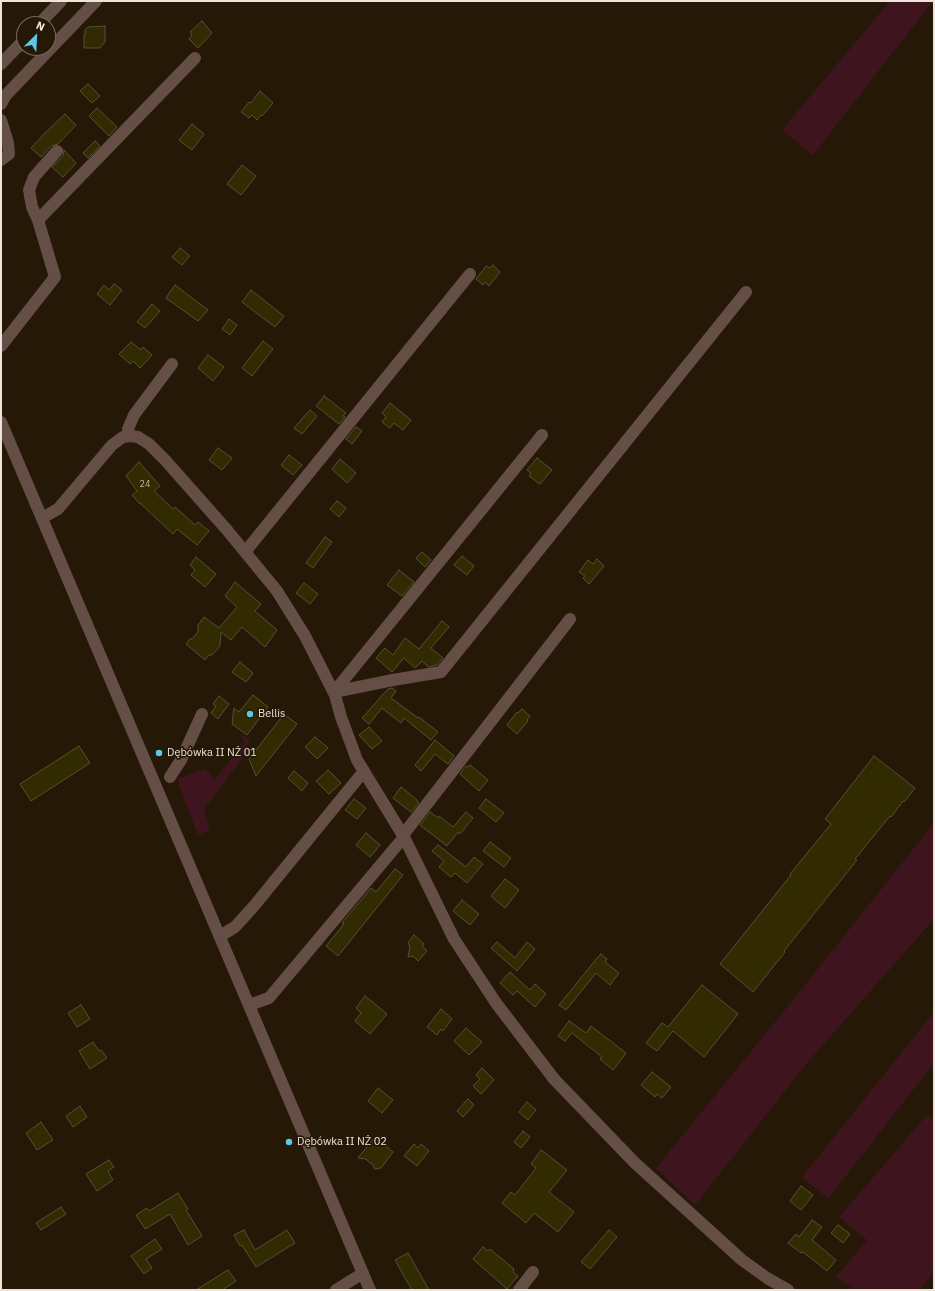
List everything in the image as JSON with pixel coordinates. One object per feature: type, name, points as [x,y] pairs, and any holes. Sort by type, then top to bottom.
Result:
[{"type":"street","points":[[47,16],[61,1]]},
{"type":"street","points":[[1,104],[6,95],[96,1]]},
{"type":"street","points":[[1,64],[16,48]]},
{"type":"street","points":[[38,220],[195,58]]},
{"type":"street","points":[[1,120],[8,143],[9,154],[1,160]]},
{"type":"street","points":[[1,346],[55,277],[38,220],[32,207],[29,190],[34,177],[57,152]]},
{"type":"street","points":[[245,552],[470,274]]},
{"type":"street","points":[[334,692],[442,672],[746,292]]},
{"type":"street","points":[[130,436],[128,429],[134,415],[172,364]]},
{"type":"street","points":[[1,422],[370,1290]]},
{"type":"street","points":[[334,692],[542,435]]},
{"type":"street","points":[[42,518],[58,509],[112,445],[123,437],[138,437],[149,444],[166,461],[277,591],[305,636],[334,692],[341,717],[358,760],[404,836],[454,939],[496,1003],[554,1079],[635,1162],[703,1226],[742,1260],[767,1278],[788,1290]]},
{"type":"street","points":[[249,1005],[269,998],[404,836],[570,619]]},
{"type":"street","points":[[170,777],[180,760],[202,714]]},
{"type":"street","points":[[220,936],[235,927],[254,906],[364,771]]},
{"type":"street","points":[[519,1290],[532,1272]]},
{"type":"street","points":[[336,1290],[363,1273]]},
{"type":"shaded area","points":[[890,1],[933,1],[813,155],[782,130]]},
{"type":"shaded area","points":[[243,735],[250,741],[242,752],[245,755],[204,809],[210,829],[198,836],[177,779],[205,769],[215,779],[245,741],[241,737]]},
{"type":"shaded area","points":[[934,823],[934,919],[807,1063],[695,1205],[656,1168],[793,1000]]},
{"type":"shaded area","points":[[934,1012],[934,1063],[828,1199],[802,1177]]},
{"type":"shaded area","points":[[927,1115],[934,1121],[934,1272],[920,1290],[856,1290],[836,1277],[867,1240],[839,1217]]},
{"type":"building","points":[[202,21],[212,33],[198,48],[189,39],[192,35],[190,32]]},
{"type":"building","points":[[105,26],[105,42],[100,48],[84,48],[85,30],[88,27]]},
{"type":"building","points":[[88,84],[100,96],[92,103],[80,91]]},
{"type":"building","points":[[260,91],[273,103],[257,120],[252,115],[249,118],[241,112],[249,102],[251,103]]},
{"type":"building","points":[[97,108],[117,127],[109,136],[89,116]]},
{"type":"building","points":[[65,114],[76,125],[58,144],[51,146],[41,157],[31,148]]},
{"type":"building","points":[[192,124],[204,134],[192,150],[179,140]]},
{"type":"building","points":[[95,141],[100,146],[88,158],[83,153]]},
{"type":"building","points":[[64,150],[76,163],[63,177],[52,167],[63,156]]},
{"type":"building","points":[[242,165],[256,176],[241,195],[227,184]]},
{"type":"building","points":[[180,248],[190,256],[182,265],[172,257]]},
{"type":"building","points":[[493,265],[500,272],[489,286],[485,282],[483,285],[476,279],[486,266],[490,268]]},
{"type":"building","points":[[114,284],[122,290],[110,305],[97,294],[104,285],[109,290]]},
{"type":"building","points":[[175,285],[208,310],[198,321],[166,298]]},
{"type":"building","points":[[251,290],[284,316],[275,327],[242,302]]},
{"type":"building","points":[[152,304],[160,311],[145,328],[137,322]]},
{"type":"building","points":[[229,319],[237,325],[230,335],[222,329]]},
{"type":"building","points":[[263,341],[273,349],[252,376],[242,368]]},
{"type":"building","points":[[131,342],[141,350],[143,347],[152,355],[140,368],[133,361],[130,364],[119,354]]},
{"type":"building","points":[[208,355],[224,367],[213,381],[198,368]]},
{"type":"building","points":[[324,396],[346,413],[343,416],[345,417],[339,424],[316,406]]},
{"type":"building","points":[[390,403],[411,420],[403,430],[394,423],[390,428],[382,422],[386,417],[382,413]]},
{"type":"building","points":[[310,410],[317,416],[302,434],[294,428]]},
{"type":"building","points":[[356,427],[362,431],[352,444],[346,439]]},
{"type":"building","points":[[218,448],[232,458],[222,470],[209,460]]},
{"type":"building","points":[[289,455],[302,465],[293,475],[281,465]]},
{"type":"building","points":[[537,458],[552,470],[540,484],[529,476],[531,473],[527,470]]},
{"type":"building","points":[[340,459],[356,473],[347,483],[332,469]]},
{"type":"building","points":[[139,462],[160,486],[154,491],[173,509],[175,507],[195,525],[198,522],[209,531],[197,545],[177,529],[173,534],[132,495],[137,491],[126,476]]},
{"type":"building","points":[[337,501],[346,508],[339,517],[330,509]]},
{"type":"building","points":[[325,537],[332,542],[313,568],[306,563]]},
{"type":"building","points":[[422,552],[431,560],[425,567],[416,558]]},
{"type":"building","points":[[462,556],[474,566],[467,575],[454,565]]},
{"type":"building","points":[[196,557],[216,574],[205,587],[191,575],[195,570],[190,565]]},
{"type":"building","points":[[597,559],[604,566],[589,584],[583,578],[585,576],[579,572],[588,560],[593,564]]},
{"type":"building","points":[[399,570],[414,582],[402,596],[387,585]]},
{"type":"building","points":[[235,582],[261,604],[255,611],[277,630],[265,647],[242,627],[231,640],[221,632],[220,646],[205,660],[186,644],[198,632],[198,625],[204,617],[219,628],[237,607],[225,596]]},
{"type":"building","points":[[304,583],[318,594],[310,604],[296,593]]},
{"type":"building","points":[[442,621],[449,627],[431,648],[443,658],[437,665],[428,667],[422,661],[415,668],[404,658],[392,672],[376,658],[385,648],[393,655],[405,638],[419,649]]},
{"type":"building","points":[[240,662],[253,673],[246,682],[232,672]]},
{"type":"building","points":[[392,688],[396,691],[391,698],[438,732],[431,740],[404,718],[401,723],[382,708],[369,724],[362,718],[388,689]]},
{"type":"building","name":"Bellis","points":[[253,695],[268,707],[247,735],[232,724],[234,708],[239,712]]},
{"type":"building","points":[[219,696],[229,704],[218,719],[211,713],[216,706],[213,704]]},
{"type":"building","points":[[522,709],[530,716],[527,720],[528,721],[517,734],[507,725],[517,712],[518,713]]},
{"type":"building","points":[[284,714],[297,724],[256,776],[249,759]]},
{"type":"building","points":[[369,727],[382,741],[372,749],[359,735]]},
{"type":"building","points":[[315,737],[328,748],[317,759],[305,747]]},
{"type":"building","points":[[435,740],[454,756],[448,764],[435,754],[421,771],[415,765]]},
{"type":"building","points":[[79,746],[90,763],[31,801],[20,784]]},
{"type":"building","points":[[874,756],[915,788],[855,859],[857,860],[753,992],[720,964],[831,824],[825,819]]},
{"type":"building","points":[[470,765],[488,780],[479,791],[460,774],[466,766],[468,767]]},
{"type":"building","points":[[328,770],[341,783],[329,794],[316,781]]},
{"type":"building","points":[[294,771],[308,783],[302,791],[288,778]]},
{"type":"building","points":[[401,787],[419,803],[411,812],[393,798]]},
{"type":"building","points":[[354,799],[366,808],[357,819],[345,810]]},
{"type":"building","points":[[486,799],[504,813],[496,822],[479,808]]},
{"type":"building","points":[[430,812],[438,818],[439,816],[453,827],[466,812],[473,818],[460,834],[458,832],[447,846],[420,825]]},
{"type":"building","points":[[366,833],[380,845],[370,857],[356,845]]},
{"type":"building","points":[[490,842],[511,858],[504,867],[483,851]]},
{"type":"building","points":[[438,845],[466,867],[474,857],[483,864],[467,883],[455,873],[451,877],[439,867],[444,861],[432,851]]},
{"type":"building","points":[[395,869],[403,875],[338,956],[326,946],[344,924],[342,923],[371,888],[376,892]]},
{"type":"building","points":[[505,879],[519,890],[505,908],[491,896]]},
{"type":"building","points":[[462,900],[479,914],[470,925],[453,911]]},
{"type":"building","points":[[414,935],[424,944],[422,946],[427,951],[418,961],[413,956],[408,957],[410,946],[408,943]]},
{"type":"building","points":[[497,942],[515,958],[527,942],[535,949],[517,971],[491,948]]},
{"type":"building","points":[[601,954],[607,959],[605,962],[619,973],[610,985],[596,973],[566,1010],[559,1005],[598,957]]},
{"type":"building","points":[[510,972],[530,990],[535,984],[546,994],[535,1007],[517,991],[513,995],[500,983]]},
{"type":"building","points":[[702,985],[738,1014],[704,1057],[673,1031],[657,1051],[646,1043],[662,1023],[668,1027]]},
{"type":"building","points":[[365,996],[387,1014],[370,1034],[355,1021],[361,1013],[356,1008]]},
{"type":"building","points":[[81,1005],[90,1019],[77,1027],[68,1013]]},
{"type":"building","points":[[441,1009],[452,1019],[443,1031],[441,1029],[437,1035],[427,1027]]},
{"type":"building","points":[[569,1021],[586,1033],[591,1026],[626,1053],[613,1070],[600,1059],[602,1057],[572,1033],[565,1041],[558,1036]]},
{"type":"building","points":[[466,1028],[482,1042],[469,1055],[454,1041]]},
{"type":"building","points":[[93,1042],[99,1051],[101,1050],[107,1058],[90,1069],[79,1051]]},
{"type":"building","points":[[482,1068],[494,1080],[481,1094],[473,1086],[480,1079],[476,1075]]},
{"type":"building","points":[[652,1072],[671,1087],[662,1098],[657,1094],[655,1097],[641,1085]]},
{"type":"building","points":[[378,1088],[393,1100],[382,1113],[368,1101]]},
{"type":"building","points":[[468,1099],[474,1105],[463,1117],[457,1111]]},
{"type":"building","points":[[527,1102],[536,1110],[528,1120],[519,1112]]},
{"type":"building","points":[[80,1106],[87,1117],[73,1127],[66,1116]]},
{"type":"building","points":[[41,1122],[53,1140],[37,1150],[26,1133]]},
{"type":"building","points":[[523,1131],[530,1137],[521,1148],[514,1142]]},
{"type":"building","points":[[375,1137],[393,1152],[381,1168],[375,1169],[366,1159],[358,1158]]},
{"type":"building","points":[[414,1144],[418,1148],[421,1144],[429,1151],[417,1166],[404,1156]]},
{"type":"building","points":[[541,1150],[567,1170],[549,1192],[574,1212],[558,1232],[534,1213],[526,1223],[502,1203],[511,1192],[515,1195],[536,1168],[531,1164]]},
{"type":"building","points":[[109,1160],[114,1167],[108,1171],[113,1180],[97,1191],[86,1174]]},
{"type":"building","points":[[801,1186],[813,1195],[801,1210],[790,1201]]},
{"type":"building","points":[[178,1193],[188,1209],[186,1210],[202,1236],[188,1245],[170,1214],[145,1229],[136,1215],[147,1208],[149,1211]]},
{"type":"building","points":[[61,1207],[66,1214],[41,1230],[36,1223]]},
{"type":"building","points":[[812,1220],[822,1227],[812,1240],[836,1260],[827,1271],[803,1252],[801,1253],[788,1243],[796,1234],[799,1237]]},
{"type":"building","points":[[838,1225],[850,1234],[843,1243],[831,1233]]},
{"type":"building","points":[[244,1230],[255,1250],[287,1230],[295,1243],[256,1267],[242,1245],[240,1246],[234,1235]]},
{"type":"building","points":[[609,1230],[617,1237],[590,1269],[581,1262]]},
{"type":"building","points":[[155,1239],[162,1249],[146,1259],[152,1268],[144,1274],[131,1256]]},
{"type":"building","points":[[483,1247],[488,1251],[490,1249],[514,1269],[513,1272],[518,1276],[507,1289],[473,1259]]},
{"type":"building","points":[[408,1253],[429,1290],[412,1290],[395,1260]]},
{"type":"building","points":[[228,1270],[236,1281],[222,1290],[196,1290]]},
{"type":"place","name":"Bellis","points":[[250,714]]},
{"type":"place","name":"Dębówka II NŻ 01","points":[[159,753]]},
{"type":"place","name":"Dębówka II NŻ 02","points":[[289,1142]]}]
